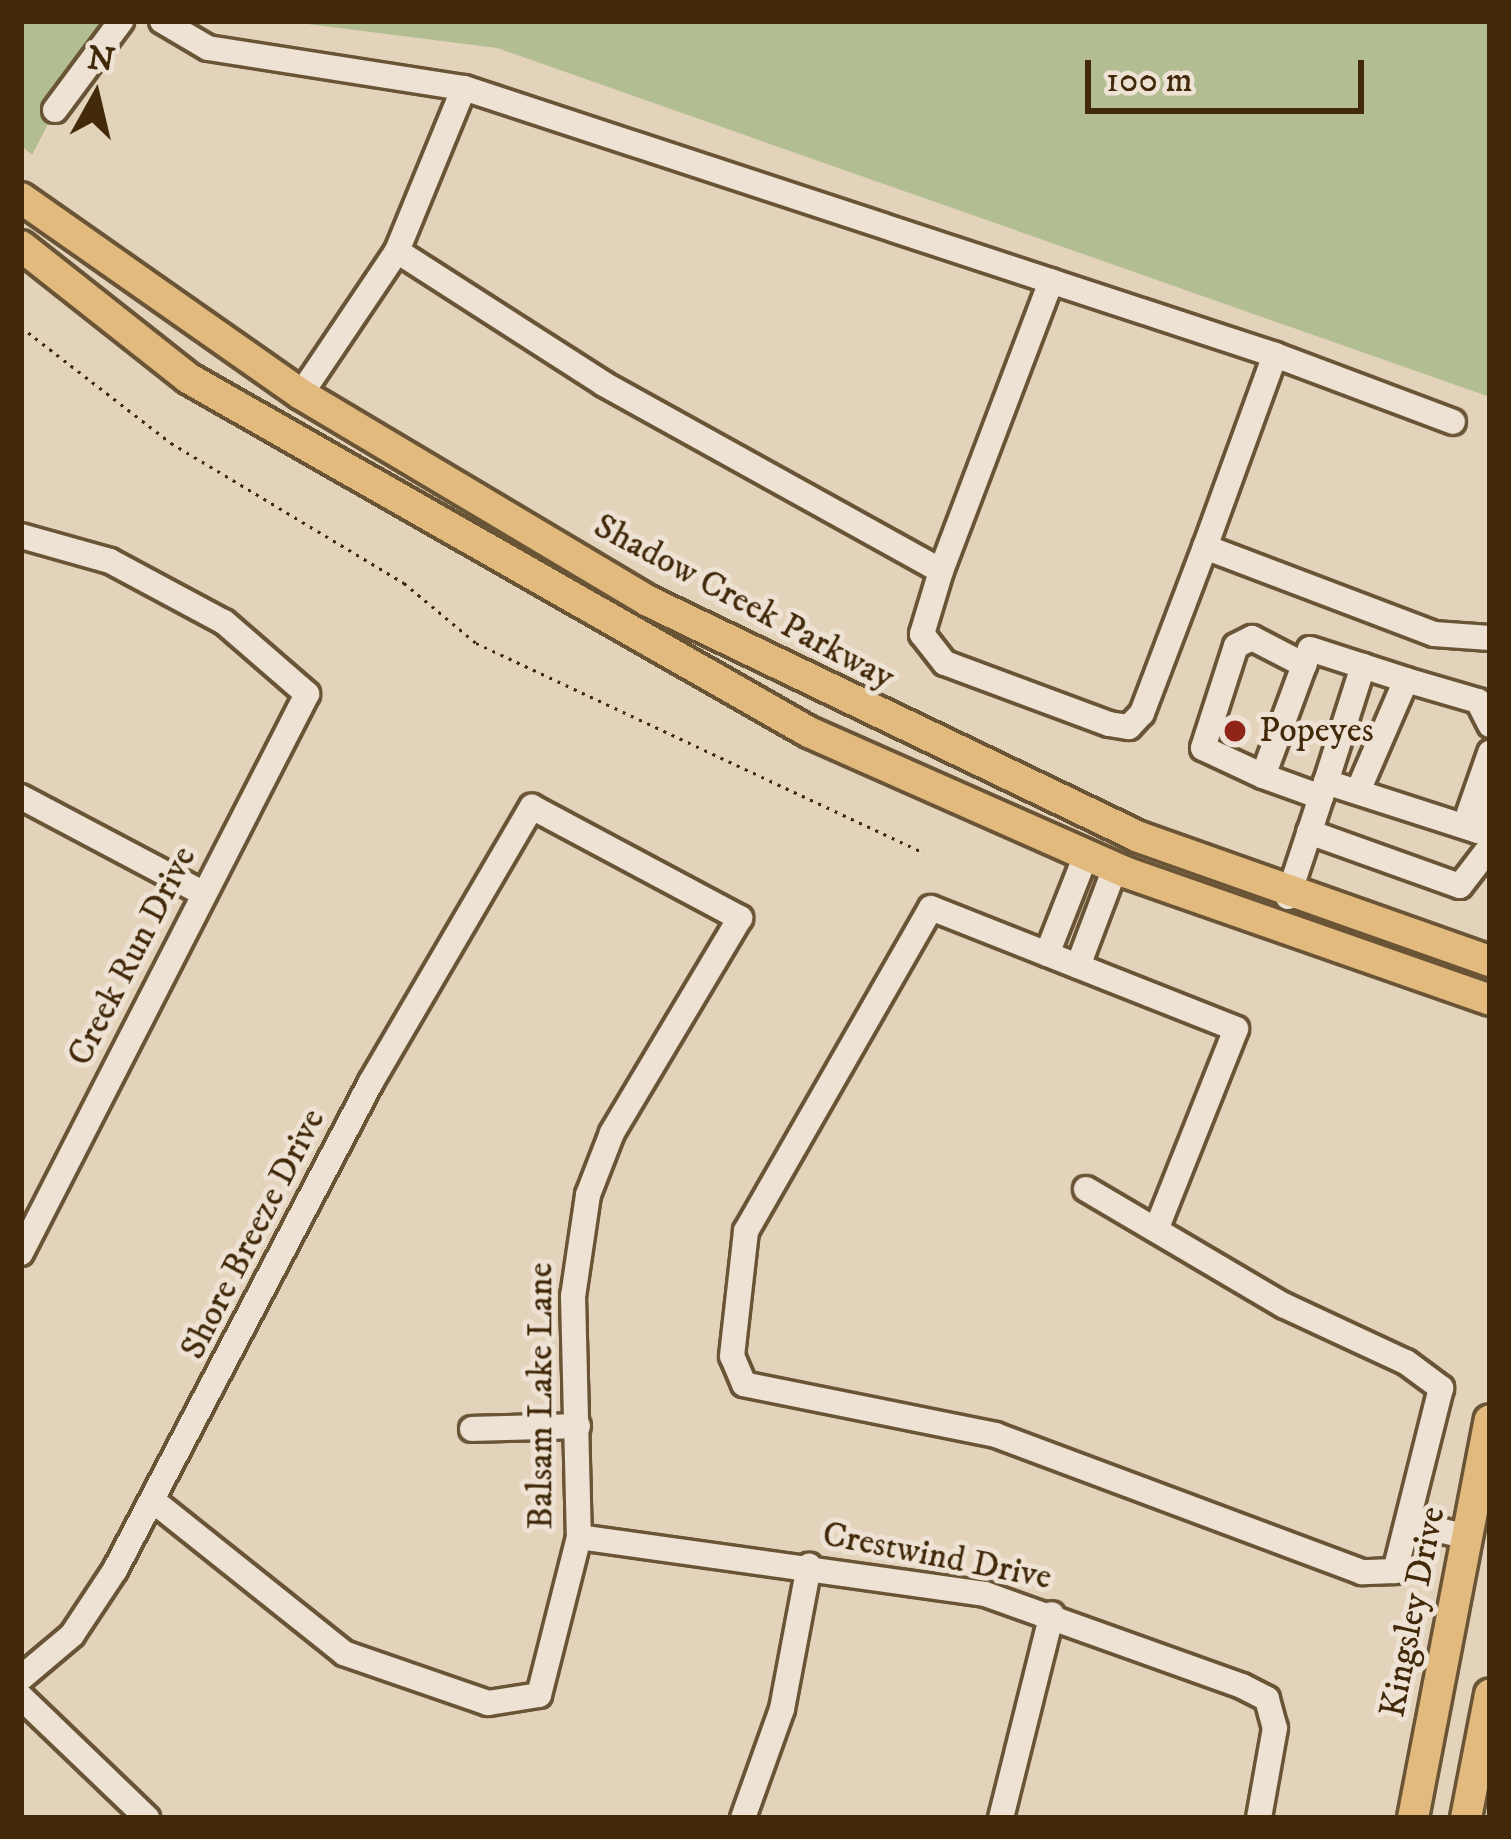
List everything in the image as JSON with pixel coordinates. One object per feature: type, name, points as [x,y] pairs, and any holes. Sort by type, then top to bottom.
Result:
[{"type":"main road","name":"Shadow Creek Parkway","points":[[21,199],[301,394],[830,695],[1288,897],[1490,961]]},
{"type":"main road","points":[[21,246],[188,378],[607,626],[1100,861],[1490,1000]]},
{"type":"main road","name":"Kingsley Drive","points":[[1413,1818],[1479,1540],[1490,1420]]},
{"type":"main road","points":[[1466,1818],[1490,1694]]},
{"type":"street","points":[[55,110],[122,21]]},
{"type":"street","points":[[162,21],[208,48],[464,88],[1275,355],[1453,422]]},
{"type":"street","points":[[301,394],[397,251],[464,88]]},
{"type":"street","points":[[397,251],[604,384],[941,571]]},
{"type":"street","points":[[1051,281],[941,571],[925,650],[1130,727],[1205,547],[1275,355]]},
{"type":"street","name":"Creek Run Drive","points":[[21,536],[110,561],[224,622],[307,694],[21,1253]]},
{"type":"street","points":[[1205,547],[1434,634],[1490,638]]},
{"type":"street","points":[[1304,665],[1252,638],[1236,646],[1204,736],[1208,757],[1263,776],[1358,791],[1481,835]]},
{"type":"street","points":[[1263,776],[1310,649],[1478,700],[1489,718]]},
{"type":"street","points":[[1288,897],[1363,666]]},
{"type":"street","points":[[1358,791],[1406,680]]},
{"type":"street","points":[[1481,835],[1490,753]]},
{"type":"street","points":[[21,797],[202,892]]},
{"type":"street","points":[[1309,832],[1460,886],[1490,799]]},
{"type":"street","name":"Balsam Lake Lane","points":[[155,1502],[344,1653],[488,1703],[539,1695],[579,1538],[573,1296],[588,1195],[612,1133],[740,918],[532,807]]},
{"type":"street","name":"Shore Breeze Drive","points":[[21,1678],[72,1636],[155,1502],[371,1082],[532,807]]},
{"type":"street","points":[[1047,954],[1100,861]]},
{"type":"street","points":[[1078,966],[1100,861]]},
{"type":"street","points":[[1086,1189],[1156,1230],[1441,1388],[1414,1524],[1395,1571],[1380,1577],[996,1435],[744,1384],[731,1356],[746,1231],[931,908],[1236,1029],[1156,1230]]},
{"type":"street","points":[[472,1429],[578,1426]]},
{"type":"street","points":[[1414,1524],[1479,1540]]},
{"type":"street","name":"Crestwind Drive","points":[[579,1538],[809,1566],[1052,1614],[1267,1699],[1275,1729],[1259,1818]]},
{"type":"street","points":[[742,1818],[782,1709],[809,1566]]},
{"type":"street","points":[[1001,1818],[1052,1614]]},
{"type":"street","points":[[21,1697],[147,1818]]},
{"type":"path","points":[[21,327],[171,443],[404,584],[476,643],[924,853]]},
{"type":"green space","points":[[21,21],[101,21],[32,155],[21,145]]},
{"type":"green space","points":[[284,21],[1490,21],[1490,397],[497,48]]},
{"type":"place","name":"Popeyes","points":[[1235,731]]}]
